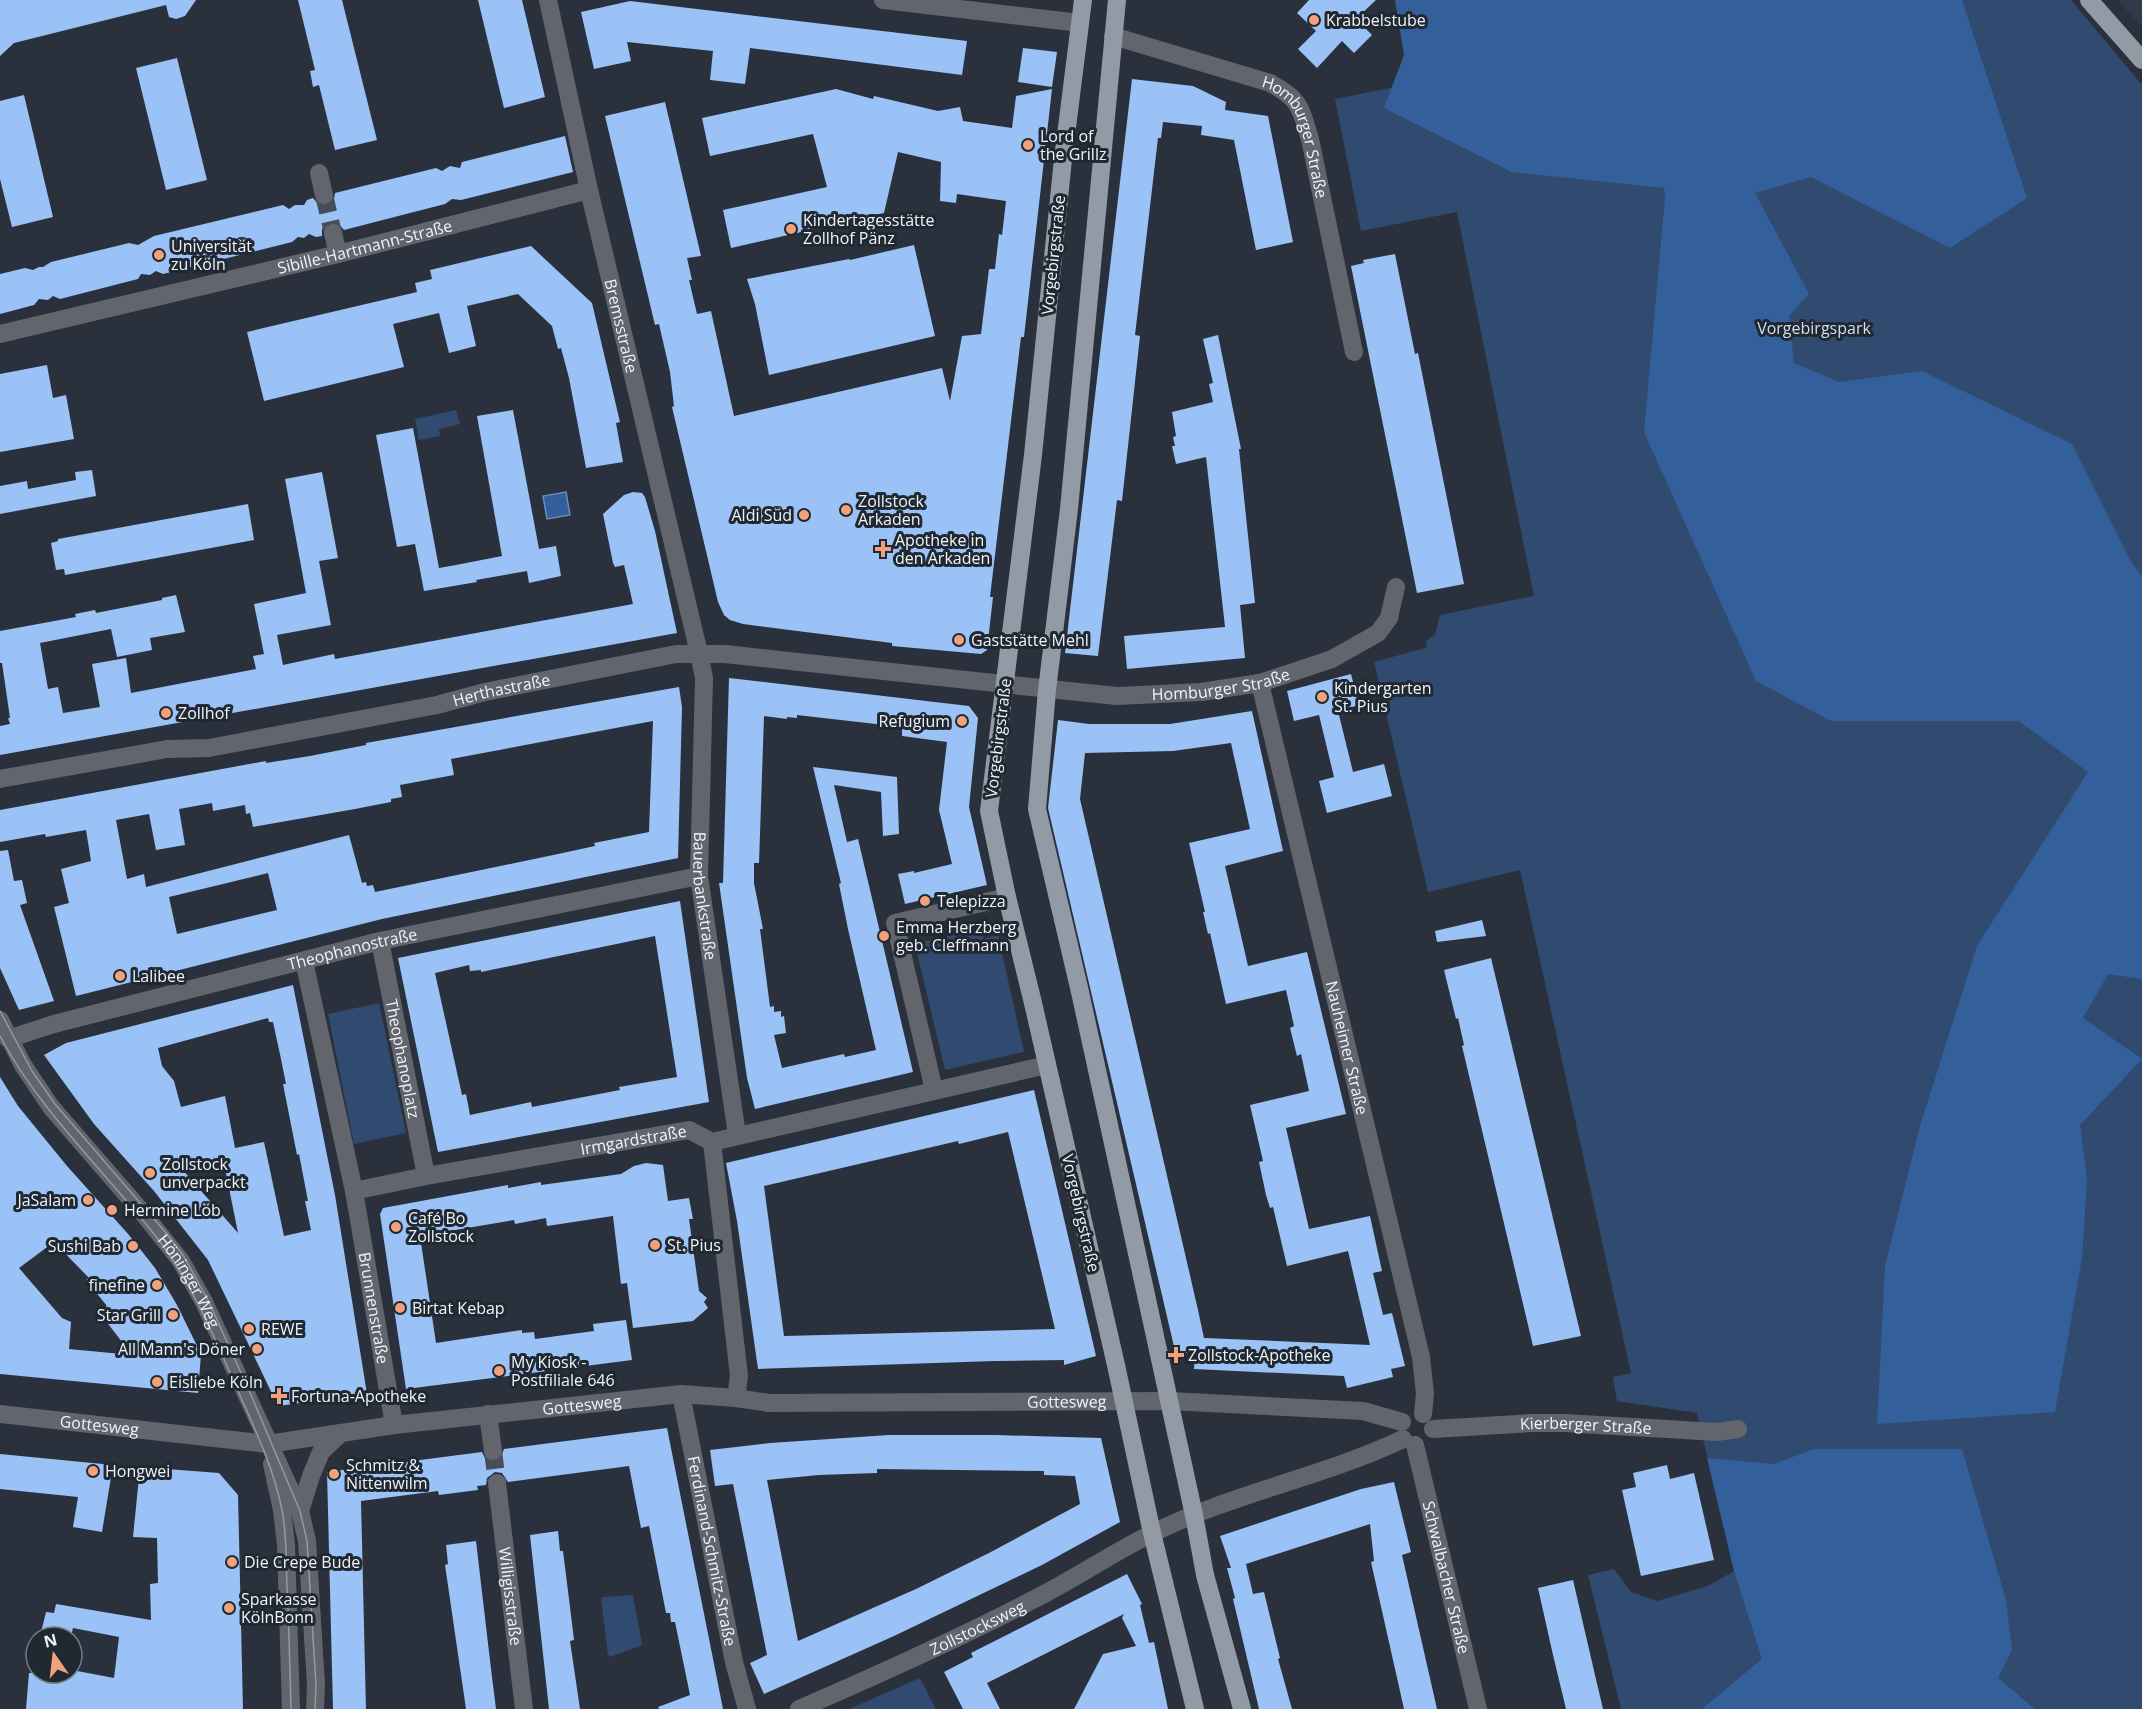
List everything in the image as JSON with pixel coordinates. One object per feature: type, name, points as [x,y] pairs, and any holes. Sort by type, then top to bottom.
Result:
[{"type":"main road","name":"Vorgebirgstraße","points":[[1083,0],[1063,159],[1033,455],[989,811],[1124,1400],[1152,1533],[1195,1709]]},
{"type":"main road","points":[[1117,0],[1069,509],[1047,690],[1037,809],[1080,992],[1194,1515],[1205,1575],[1242,1709]]},
{"type":"main road","points":[[2089,0],[2142,60]]},
{"type":"street","name":"Bremsstraße","points":[[548,0],[589,190],[699,653]]},
{"type":"street","points":[[883,0],[1080,23]]},
{"type":"street","name":"Homburger Straße","points":[[1113,36],[1270,83],[1285,92],[1300,106],[1310,139],[1354,352]]},
{"type":"street","points":[[319,173],[324,195]]},
{"type":"street","name":"Sibille-Hartmann-Straße","points":[[0,334],[338,254],[589,190]]},
{"type":"street","points":[[333,233],[338,254]]},
{"type":"street","name":"Homburger Straße","points":[[1005,684],[1118,696],[1201,692],[1260,683],[1332,658],[1378,633],[1389,618],[1396,587]]},
{"type":"street","name":"Bauerbankstraße","points":[[699,653],[704,678],[699,876],[737,1135]]},
{"type":"street","name":"Herthastraße","points":[[0,779],[167,749],[209,748],[437,705],[507,687],[676,654],[725,654],[1005,684]]},
{"type":"street","name":"Nauheimer Straße","points":[[1260,683],[1421,1356],[1428,1421]]},
{"type":"street","name":"Theophanostraße","points":[[8,1039],[54,1024],[380,941],[699,876]]},
{"type":"street","points":[[934,1090],[895,923],[1007,897]]},
{"type":"street","name":"Theophanoplatz","points":[[380,941],[426,1176]]},
{"type":"street","points":[[304,961],[354,1191]]},
{"type":"street","name":"Höninger Weg","points":[[0,1020],[8,1039],[51,1107],[142,1212],[181,1261],[204,1302],[300,1511],[307,1541],[315,1709]]},
{"type":"street","points":[[736,1398],[739,1376],[712,1142],[1047,1065]]},
{"type":"street","name":"Irmgardstraße","points":[[354,1191],[426,1176],[689,1130],[712,1142]]},
{"type":"street","name":"Brunnenstraße","points":[[354,1191],[394,1425]]},
{"type":"street","name":"Gottesweg","points":[[0,1414],[268,1444],[394,1425],[681,1394],[769,1403],[1169,1401]]},
{"type":"street","name":"Ferdinand-Schmitz-Straße","points":[[681,1394],[734,1662],[747,1709]]},
{"type":"street","points":[[1169,1401],[1363,1411],[1407,1436]]},
{"type":"street","points":[[488,1414],[493,1451]]},
{"type":"street","name":"Kierberger Straße","points":[[1407,1436],[1411,1414],[1428,1421],[1533,1423],[1717,1432],[1738,1429]]},
{"type":"street","name":"Kierberger Straße","points":[[1407,1436],[1422,1445],[1428,1441],[1432,1436],[1428,1421]]},
{"type":"street","points":[[300,1511],[321,1452],[341,1433]]},
{"type":"street","name":"Kierberger Straße","points":[[1152,1533],[1194,1515],[1373,1454],[1407,1436]]},
{"type":"street","name":"Schwalbacher Straße","points":[[1407,1436],[1478,1709]]},
{"type":"street","name":"Höninger Weg","points":[[268,1444],[282,1510],[286,1545],[291,1709]]},
{"type":"street","name":"Willigisstraße","points":[[497,1484],[524,1709]]},
{"type":"street","name":"Zollstocksweg","points":[[799,1709],[902,1665],[1045,1594],[1152,1533]]},
{"type":"shaded area","points":[[1395,0],[1962,0],[2027,198],[1950,248],[1811,177],[1755,193],[1809,294],[1789,316],[1794,363],[1839,382],[1922,371],[2072,444],[2130,560],[2142,577],[2142,979],[2108,974],[2083,1018],[2142,1059],[2080,1125],[2087,1180],[2082,1258],[2055,1412],[1877,1424],[1885,1266],[1920,1126],[1977,946],[2088,772],[2019,721],[1831,721],[1756,681],[1644,432],[1665,198],[1664,188],[1512,172],[1384,108],[1404,55]]},
{"type":"shaded area","points":[[2117,0],[2142,0],[2142,27]]},
{"type":"shaded area","points":[[566,492],[570,515],[547,519],[543,496]]},
{"type":"shaded area","points":[[1814,1449],[1962,1449],[2006,1600],[2012,1650],[1998,1678],[2035,1709],[1702,1709],[1762,1659],[1734,1571],[1707,1458],[1774,1464]]},
{"type":"green space","name":"Vorgebirgspark","points":[[1425,0],[2071,0],[2142,85],[2142,1709],[1621,1709],[1588,1575],[1614,1569],[1631,1592],[1657,1601],[1708,1586],[1734,1571],[1697,1413],[1617,1401],[1613,1377],[1631,1373],[1520,870],[1428,892],[1374,662],[1427,647],[1426,641],[1435,635],[1440,615],[1534,596],[1457,212],[1361,231],[1335,99],[1440,78]]},
{"type":"green space","points":[[456,410],[460,424],[439,429],[440,436],[419,440],[415,419]]},
{"type":"green space","points":[[981,928],[984,939],[998,935],[1024,1052],[945,1070],[915,944]]},
{"type":"green space","points":[[379,1003],[406,1133],[354,1144],[328,1014]]},
{"type":"green space","points":[[631,1595],[642,1644],[610,1657],[601,1599]]},
{"type":"green space","points":[[920,1678],[936,1709],[849,1709]]},
{"type":"building","points":[[0,0],[196,0],[185,16],[176,19],[169,17],[166,5],[14,43],[0,56]]},
{"type":"building","points":[[298,0],[342,0],[377,140],[335,150],[319,85],[313,87],[310,71],[315,70]]},
{"type":"building","points":[[478,0],[522,0],[545,97],[504,108]]},
{"type":"building","points":[[1309,0],[1376,0],[1356,19],[1372,35],[1354,53],[1342,41],[1317,68],[1298,49],[1316,31],[1297,13]]},
{"type":"building","points":[[630,1],[967,41],[962,75],[750,48],[745,84],[710,80],[713,51],[627,42],[631,61],[594,69],[581,12]]},
{"type":"building","points":[[1023,48],[1057,52],[1052,87],[1018,82]]},
{"type":"building","points":[[177,58],[207,180],[166,190],[136,68]]},
{"type":"building","points":[[1132,79],[1193,86],[1226,102],[1225,110],[1268,116],[1293,242],[1256,250],[1234,140],[1201,135],[1202,126],[1163,122],[1161,138],[1158,138],[1135,335],[1140,336],[1122,501],[1117,500],[1098,656],[1065,653]]},
{"type":"building","points":[[836,89],[873,99],[874,96],[938,111],[960,107],[963,121],[1012,128],[1016,96],[1052,89],[1024,337],[1021,337],[990,597],[993,597],[987,650],[981,654],[892,646],[892,643],[743,624],[730,620],[724,615],[718,602],[672,407],[674,406],[670,372],[659,324],[655,325],[605,116],[665,102],[701,256],[687,258],[692,280],[689,280],[697,314],[711,311],[734,416],[942,368],[950,401],[962,336],[981,334],[989,269],[995,269],[1006,201],[957,194],[956,203],[940,201],[941,162],[898,152],[884,213],[731,248],[723,210],[827,187],[813,134],[710,156],[702,118]]},
{"type":"building","points":[[24,95],[53,217],[12,227],[0,179],[0,101]]},
{"type":"building","points":[[565,136],[573,172],[461,200],[452,199],[445,204],[344,230],[337,222],[330,222],[322,229],[322,236],[316,237],[309,234],[304,238],[298,237],[292,242],[163,274],[156,271],[150,275],[141,274],[138,279],[60,299],[53,296],[48,300],[39,299],[34,305],[0,314],[0,274],[25,268],[33,270],[51,262],[129,243],[138,245],[154,236],[283,205],[289,209],[295,205],[304,205],[307,200],[313,198],[320,206],[327,206],[334,199],[335,193],[436,168],[442,171],[450,166],[460,168],[462,162]]},
{"type":"building","points":[[914,245],[935,336],[769,375],[755,304],[747,279],[850,260]]},
{"type":"building","points":[[531,246],[592,303],[620,422],[616,423],[623,462],[586,468],[561,348],[558,349],[552,326],[518,294],[467,306],[476,346],[449,353],[439,313],[393,324],[404,367],[264,401],[247,332],[417,292],[415,283],[432,279],[430,270]]},
{"type":"building","points":[[1395,254],[1415,354],[1418,353],[1464,584],[1417,593],[1351,266],[1364,263],[1363,260]]},
{"type":"building","points":[[1218,335],[1241,449],[1239,449],[1255,603],[1240,605],[1245,658],[1127,669],[1124,636],[1225,627],[1206,457],[1176,464],[1172,446],[1175,446],[1173,437],[1176,436],[1172,412],[1213,402],[1209,384],[1213,383],[1203,339]]},
{"type":"building","points":[[47,365],[53,398],[66,395],[74,439],[0,452],[0,374]]},
{"type":"building","points":[[513,410],[539,549],[556,546],[561,576],[529,583],[527,571],[424,591],[415,544],[397,547],[376,435],[413,428],[439,568],[456,565],[502,556],[477,416]]},
{"type":"building","points":[[92,470],[96,496],[0,514],[0,486],[27,481],[28,489],[76,480],[75,472]]},
{"type":"building","points":[[322,472],[338,558],[319,561],[331,625],[277,635],[283,665],[334,654],[335,659],[633,604],[624,565],[615,567],[613,563],[603,514],[624,495],[633,492],[642,493],[645,497],[655,531],[677,633],[0,755],[0,726],[10,724],[8,718],[10,718],[2,663],[0,663],[0,631],[76,617],[75,614],[95,610],[96,613],[162,600],[162,598],[176,595],[185,632],[150,638],[152,650],[117,657],[111,629],[40,643],[48,689],[58,687],[63,713],[100,707],[92,664],[126,658],[131,693],[256,669],[253,656],[264,654],[254,604],[306,593],[285,479]]},
{"type":"building","points":[[248,504],[254,540],[65,575],[64,569],[56,570],[51,543],[58,539]]},
{"type":"building","points":[[1351,674],[1359,705],[1338,711],[1353,772],[1384,764],[1392,796],[1327,813],[1319,781],[1334,777],[1319,715],[1294,721],[1287,691]]},
{"type":"building","points":[[729,678],[969,706],[978,718],[969,807],[987,885],[905,904],[898,874],[914,871],[914,873],[952,864],[939,810],[947,742],[902,736],[902,727],[797,715],[797,718],[787,717],[787,719],[764,716],[759,863],[754,863],[754,883],[763,929],[760,929],[770,1007],[774,1006],[774,1012],[781,1011],[781,1017],[784,1016],[786,1033],[774,1035],[782,1068],[844,1054],[845,1057],[876,1050],[848,929],[839,884],[841,883],[813,767],[897,777],[899,834],[883,836],[881,792],[834,785],[847,842],[858,839],[913,1072],[755,1109],[747,1078],[719,883],[723,883]]},
{"type":"building","points":[[679,687],[682,707],[678,858],[382,919],[76,996],[54,907],[69,903],[61,869],[91,861],[86,830],[0,842],[0,810],[266,761],[266,763],[310,756],[366,745],[366,743]],"holes":[[[653,721],[649,832],[594,843],[595,846],[375,892],[373,885],[367,886],[366,882],[362,883],[349,835],[146,887],[144,874],[127,879],[116,820],[149,814],[156,850],[185,845],[179,809],[212,803],[213,811],[245,805],[246,814],[250,813],[253,827],[355,809],[391,802],[391,799],[402,797],[400,785],[454,775],[451,759]],[[268,873],[277,910],[177,934],[169,897]]]},
{"type":"building","points":[[1252,711],[1283,851],[1225,866],[1248,966],[1307,952],[1346,1114],[1286,1128],[1309,1229],[1370,1216],[1382,1271],[1373,1273],[1383,1315],[1392,1313],[1405,1366],[1391,1369],[1393,1377],[1347,1388],[1344,1376],[1194,1369],[1195,1351],[1176,1355],[1048,808],[1058,720],[1089,724],[1170,724]],"holes":[[[1231,743],[1250,829],[1189,843],[1208,934],[1210,933],[1226,1004],[1286,990],[1294,1026],[1290,1028],[1297,1056],[1301,1054],[1309,1091],[1250,1105],[1263,1161],[1259,1162],[1266,1195],[1270,1208],[1273,1207],[1287,1266],[1348,1251],[1370,1345],[1204,1338],[1080,799],[1085,753],[1173,751]]]},
{"type":"building","points":[[8,850],[14,881],[22,880],[27,903],[20,905],[54,1001],[19,1010],[0,968],[0,851]]},
{"type":"building","points":[[680,901],[709,1102],[438,1152],[398,958]],"holes":[[[655,936],[677,1077],[619,1087],[620,1090],[532,1107],[531,1102],[470,1115],[466,1094],[462,1095],[435,973],[469,965],[470,971],[481,970],[481,972]]]},
{"type":"building","points":[[1482,920],[1486,936],[1437,942],[1435,931]]},
{"type":"building","points":[[1491,958],[1581,1336],[1533,1346],[1462,1046],[1464,1045],[1458,1018],[1456,1019],[1444,970]]},
{"type":"building","points":[[293,985],[335,1195],[367,1394],[278,1406],[208,1260],[154,1191],[94,1124],[44,1055],[66,1043]],"holes":[[[268,1018],[269,1022],[273,1022],[281,1059],[286,1084],[283,1084],[297,1155],[299,1154],[311,1230],[284,1236],[264,1142],[235,1148],[225,1096],[181,1107],[174,1081],[162,1066],[158,1048]],[[223,1158],[238,1233],[181,1168]]]},
{"type":"building","points":[[0,1077],[18,1106],[155,1268],[177,1305],[201,1354],[198,1393],[0,1374]],"holes":[[[54,1242],[89,1278],[86,1280],[107,1306],[99,1312],[132,1355],[69,1349],[71,1322],[62,1318],[19,1268]]]},
{"type":"building","points":[[1034,1090],[1096,1356],[1064,1365],[1064,1360],[758,1369],[737,1221],[726,1163]],"holes":[[[1008,1132],[1055,1329],[784,1336],[764,1186],[958,1141],[959,1144]]]},
{"type":"building","points":[[646,1163],[663,1165],[668,1201],[689,1198],[693,1219],[689,1219],[699,1291],[707,1298],[704,1302],[708,1308],[693,1321],[633,1328],[627,1283],[621,1284],[613,1216],[547,1226],[546,1218],[515,1224],[514,1220],[420,1236],[436,1343],[522,1330],[522,1333],[534,1332],[535,1339],[594,1331],[593,1324],[626,1320],[632,1360],[406,1389],[380,1214],[383,1208],[508,1185],[508,1188],[541,1182],[541,1185],[621,1174],[634,1166]]},
{"type":"building","points":[[667,1428],[723,1709],[659,1709],[658,1707],[690,1695],[675,1622],[671,1622],[670,1613],[666,1613],[649,1526],[641,1528],[629,1466],[508,1482],[502,1473],[495,1472],[487,1478],[486,1485],[477,1486],[478,1490],[439,1495],[438,1491],[361,1501],[366,1709],[333,1709],[327,1472],[482,1452],[485,1458],[494,1462],[500,1459],[504,1449]]},
{"type":"building","points":[[889,1435],[1101,1438],[1120,1522],[1042,1565],[894,1636],[764,1694],[750,1663],[767,1655],[733,1484],[715,1486],[710,1450],[770,1443]],"holes":[[[877,1469],[1044,1471],[1044,1475],[1075,1476],[1080,1504],[916,1589],[798,1641],[767,1480],[877,1473]]]},
{"type":"building","points":[[0,1454],[113,1465],[102,1532],[73,1527],[78,1497],[0,1489]]},
{"type":"building","points":[[1667,1465],[1670,1479],[1694,1473],[1714,1560],[1641,1576],[1622,1490],[1636,1487],[1633,1473]]},
{"type":"building","points":[[140,1467],[219,1473],[238,1495],[243,1709],[26,1709],[28,1685],[84,1685],[84,1672],[114,1678],[119,1637],[84,1630],[84,1625],[43,1625],[46,1612],[54,1613],[56,1604],[151,1620],[150,1584],[158,1583],[157,1538],[133,1537]]},
{"type":"building","points":[[1394,1482],[1411,1552],[1402,1555],[1437,1709],[1404,1709],[1371,1562],[1374,1561],[1370,1524],[1246,1564],[1253,1594],[1264,1592],[1280,1658],[1278,1659],[1292,1709],[1259,1709],[1233,1599],[1235,1598],[1227,1568],[1231,1568],[1220,1536],[1361,1489]]},
{"type":"building","points":[[558,1531],[569,1599],[574,1640],[570,1641],[580,1709],[549,1709],[530,1535]]},
{"type":"building","points":[[476,1541],[496,1709],[466,1709],[445,1565],[448,1564],[446,1545]]},
{"type":"building","points":[[1127,1574],[1142,1604],[1140,1605],[1149,1643],[1154,1642],[1168,1709],[1074,1709],[1103,1654],[1136,1646],[1122,1618],[1124,1614],[987,1683],[1000,1709],[963,1709],[944,1672],[973,1657],[971,1653]]},
{"type":"building","points":[[1573,1580],[1603,1709],[1566,1709],[1553,1655],[1538,1588]]},
{"type":"tunnel","points":[[324,195],[333,233]]},
{"type":"tunnel","points":[[493,1451],[497,1483]]},
{"type":"tram line","points":[[0,1011],[32,1071],[55,1104],[183,1255],[208,1300],[251,1395],[300,1511],[307,1541],[316,1685],[315,1709]]},
{"type":"tram line","points":[[0,1036],[16,1064],[54,1116],[138,1214],[171,1257],[221,1352],[257,1435],[274,1479],[284,1519],[291,1709]]},
{"type":"place","name":"Krabbelstube","points":[[1314,20]]},
{"type":"place","name":"Lord of the Grillz","points":[[1028,145]]},
{"type":"place","name":"Kindertagesstätte Zollhof Pänz","points":[[791,229]]},
{"type":"place","name":"Universität zu Köln","points":[[159,255]]},
{"type":"place","name":"Zollstock Arkaden","points":[[846,510]]},
{"type":"place","name":"Aldi Süd","points":[[804,515]]},
{"type":"place","name":"Apotheke in den Arkaden","points":[[883,549]]},
{"type":"place","name":"Gaststätte Mehl","points":[[959,640]]},
{"type":"place","name":"Kindergarten St. Pius","points":[[1322,697]]},
{"type":"place","name":"Zollhof","points":[[166,713]]},
{"type":"place","name":"Refugium","points":[[962,721]]},
{"type":"place","name":"Telepizza","points":[[925,901]]},
{"type":"place","name":"Emma Herzberg geb. Cleffmann","points":[[884,936]]},
{"type":"place","name":"Lalibee","points":[[120,976]]},
{"type":"place","name":"Zollstock unverpackt","points":[[150,1173]]},
{"type":"place","name":"JaSalam","points":[[88,1200]]},
{"type":"place","name":"Hermine Löb","points":[[112,1210]]},
{"type":"place","name":"Café Bo Zollstock","points":[[396,1227]]},
{"type":"place","name":"St. Pius","points":[[655,1245]]},
{"type":"place","name":"Sushi Bab","points":[[133,1246]]},
{"type":"place","name":"finefine","points":[[157,1285]]},
{"type":"place","name":"Birtat Kebap","points":[[400,1308]]},
{"type":"place","name":"Star Grill","points":[[173,1315]]},
{"type":"place","name":"REWE","points":[[249,1329]]},
{"type":"place","name":"All Mann's Döner","points":[[257,1349]]},
{"type":"place","name":"Zollstock-Apotheke","points":[[1176,1355]]},
{"type":"place","name":"My Kiosk - Postfiliale 646","points":[[499,1371]]},
{"type":"place","name":"Eisliebe Köln","points":[[157,1382]]},
{"type":"place","name":"Fortuna-Apotheke","points":[[279,1396]]},
{"type":"place","name":"Hongwei","points":[[93,1471]]},
{"type":"place","name":"Schmitz & Nittenwilm","points":[[334,1474]]},
{"type":"place","name":"Die Crepe Bude","points":[[232,1562]]},
{"type":"place","name":"Sparkasse KölnBonn","points":[[229,1608]]}]
